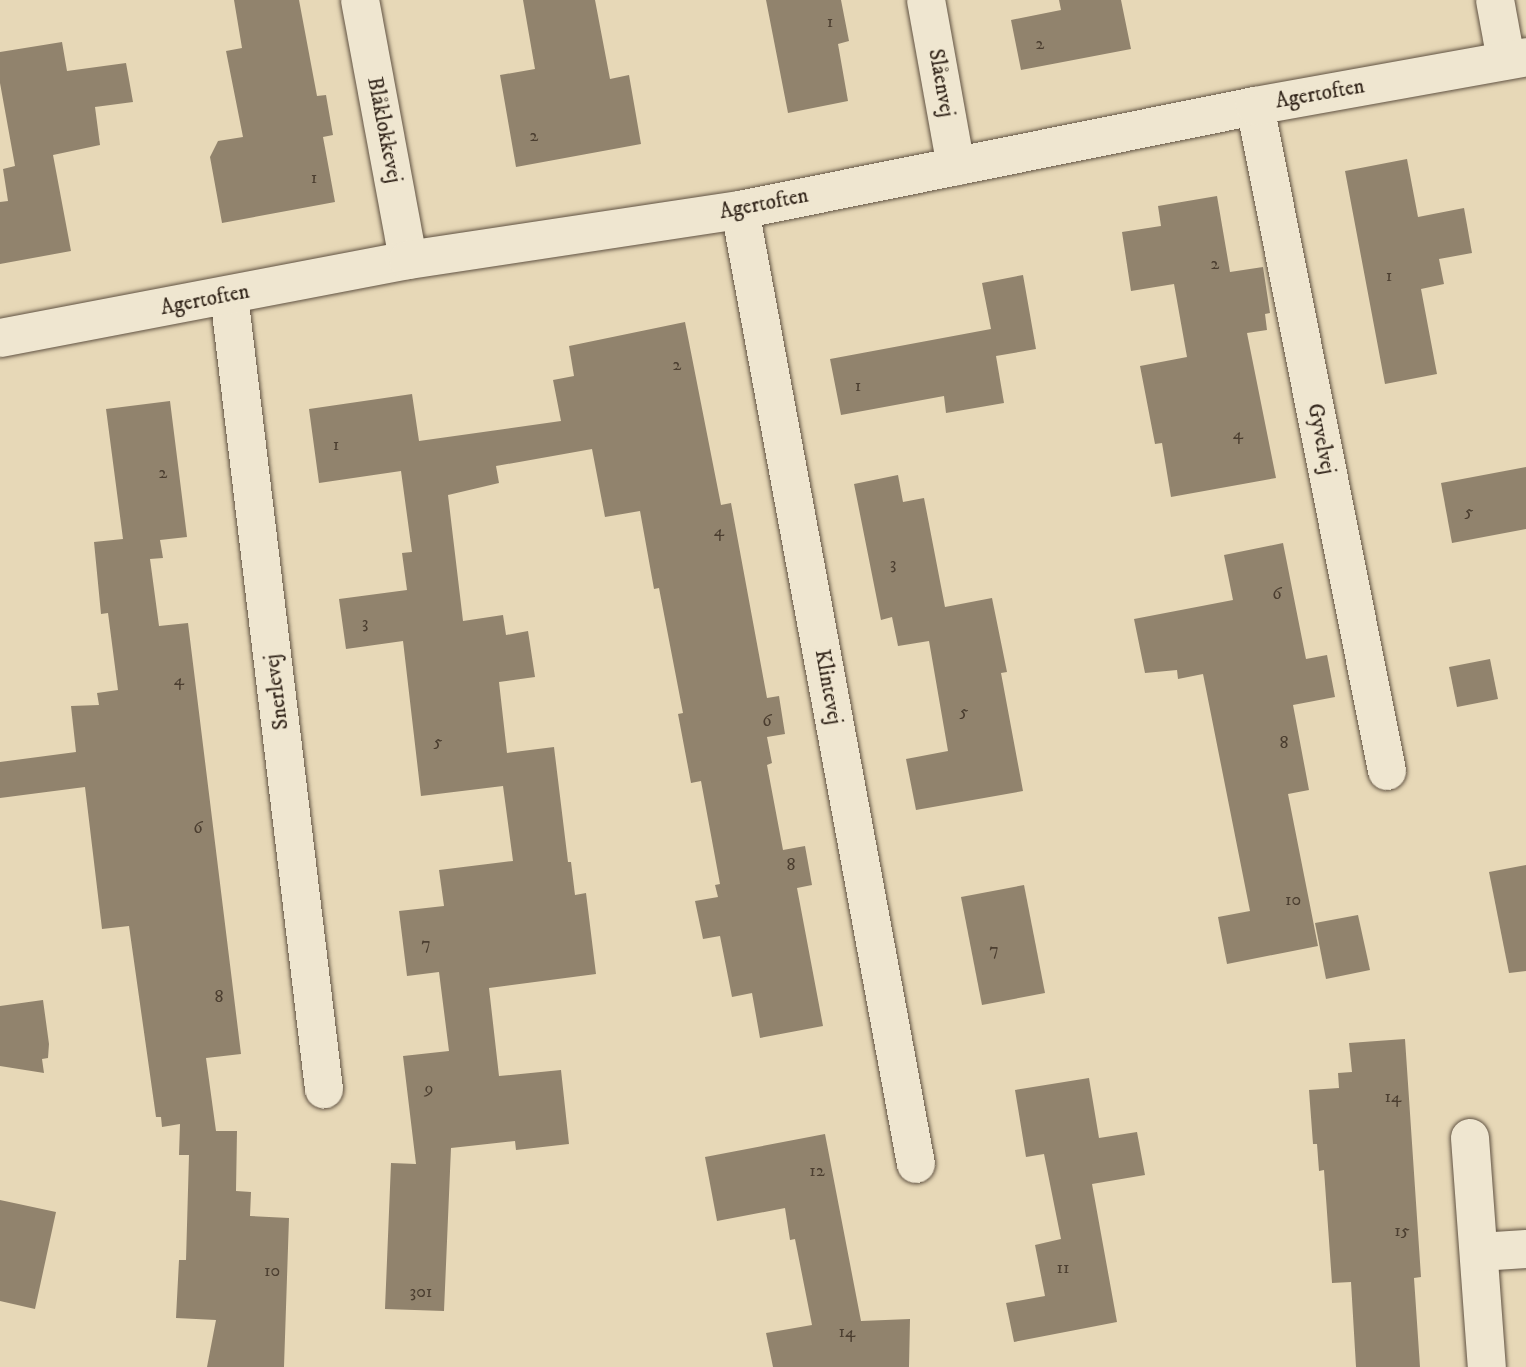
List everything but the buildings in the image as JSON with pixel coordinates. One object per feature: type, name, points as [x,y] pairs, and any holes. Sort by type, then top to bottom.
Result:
[{"type":"street","name":"Blåklokkevej","points":[[360,0],[408,260]]},
{"type":"street","name":"Slåenvej","points":[[926,0],[956,166]]},
{"type":"street","points":[[1495,0],[1516,59]]},
{"type":"street","name":"Agertoften","points":[[0,338],[408,260],[740,210],[1255,106],[1516,59]]},
{"type":"street","name":"Gyvelvej","points":[[1255,106],[1387,771]]},
{"type":"street","name":"Klintevej","points":[[740,210],[916,1164]]},
{"type":"street","name":"Snerlevej","points":[[229,295],[324,1089]]},
{"type":"street","points":[[1470,1138],[1487,1367]]},
{"type":"street","points":[[1479,1252],[1526,1250]]}]
